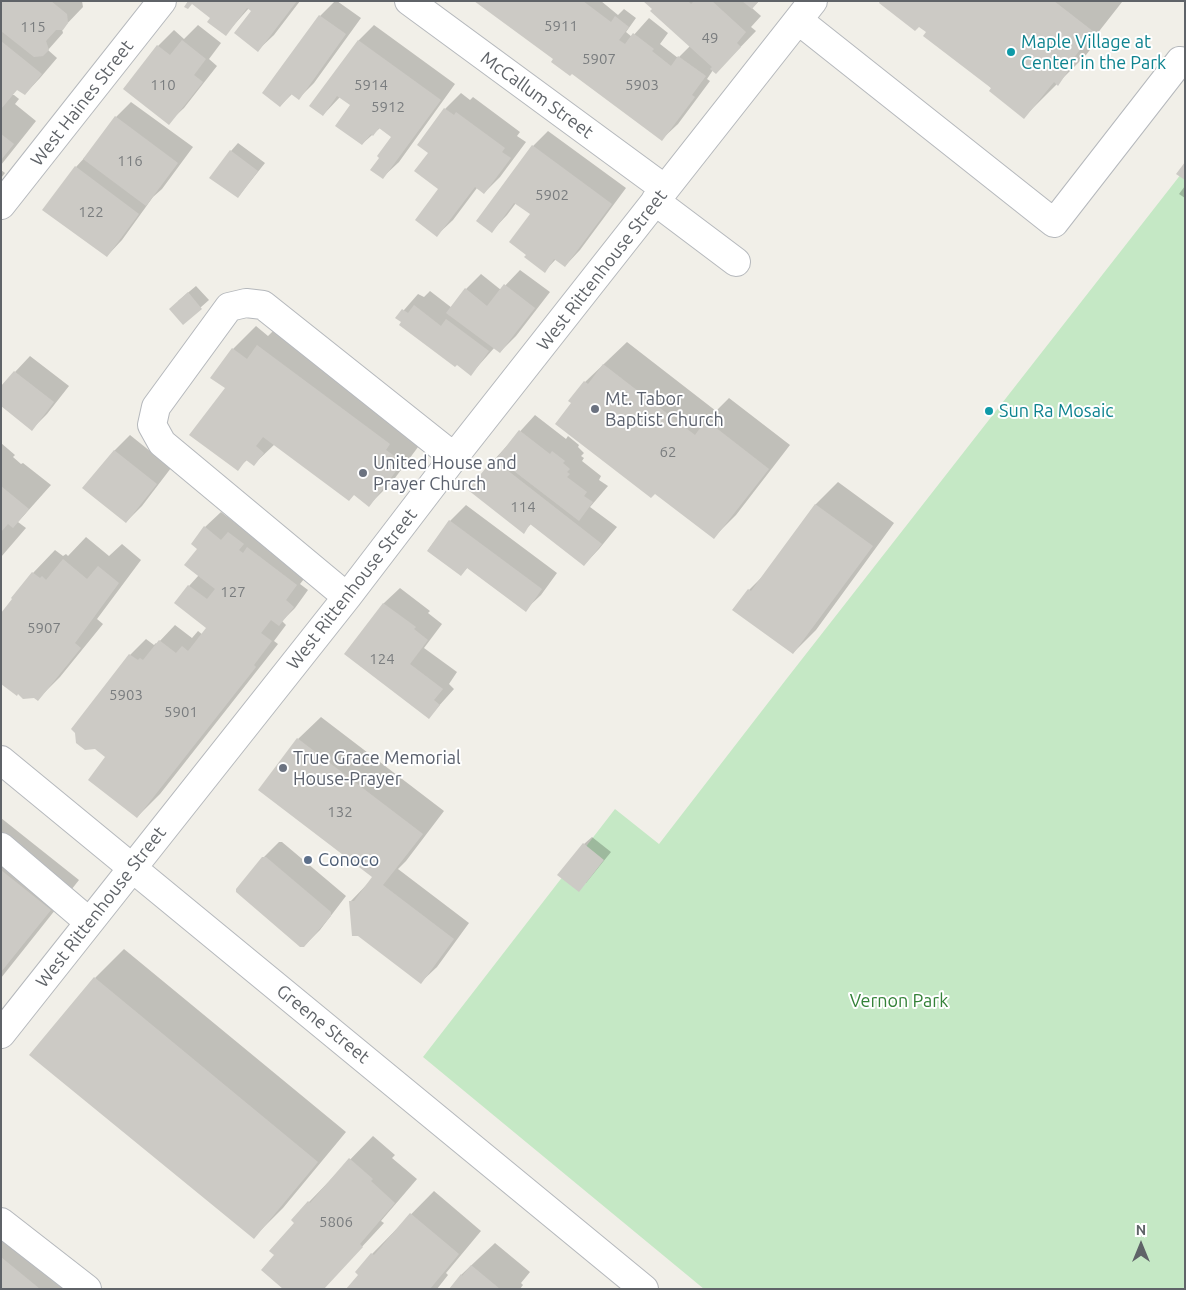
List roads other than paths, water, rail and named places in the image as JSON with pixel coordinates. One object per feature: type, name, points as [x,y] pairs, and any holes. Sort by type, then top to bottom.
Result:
[{"type":"street","name":"West Haines Street","points":[[1,205],[162,1]]},
{"type":"street","name":"McCallum Street","points":[[409,1],[660,195],[736,262]]},
{"type":"street","name":"West Rittenhouse Street","points":[[1,1034],[347,597],[454,457],[806,11]]},
{"type":"street","points":[[806,11],[1054,223],[1180,61]]},
{"type":"street","points":[[347,597],[162,443],[152,425],[156,407],[229,307],[246,303],[263,305],[454,457]]},
{"type":"street","name":"Greene Street","points":[[1,760],[644,1289]]},
{"type":"street","points":[[1,847],[89,922]]},
{"type":"street","points":[[1,1222],[87,1289]]},
{"type":"place","name":"Maple Village at Center in the Park","points":[[1011,52]]},
{"type":"place","name":"Mt. Tabor Baptist Church","points":[[595,409]]},
{"type":"place","name":"Sun Ra Mosaic","points":[[989,411]]},
{"type":"place","name":"United House and Prayer Church","points":[[363,473]]},
{"type":"place","name":"True Grace Memorial House-Prayer","points":[[283,768]]},
{"type":"place","name":"Conoco","points":[[308,860]]},
{"type":"park label","name":"Vernon Park","points":[[899,1001]]}]
